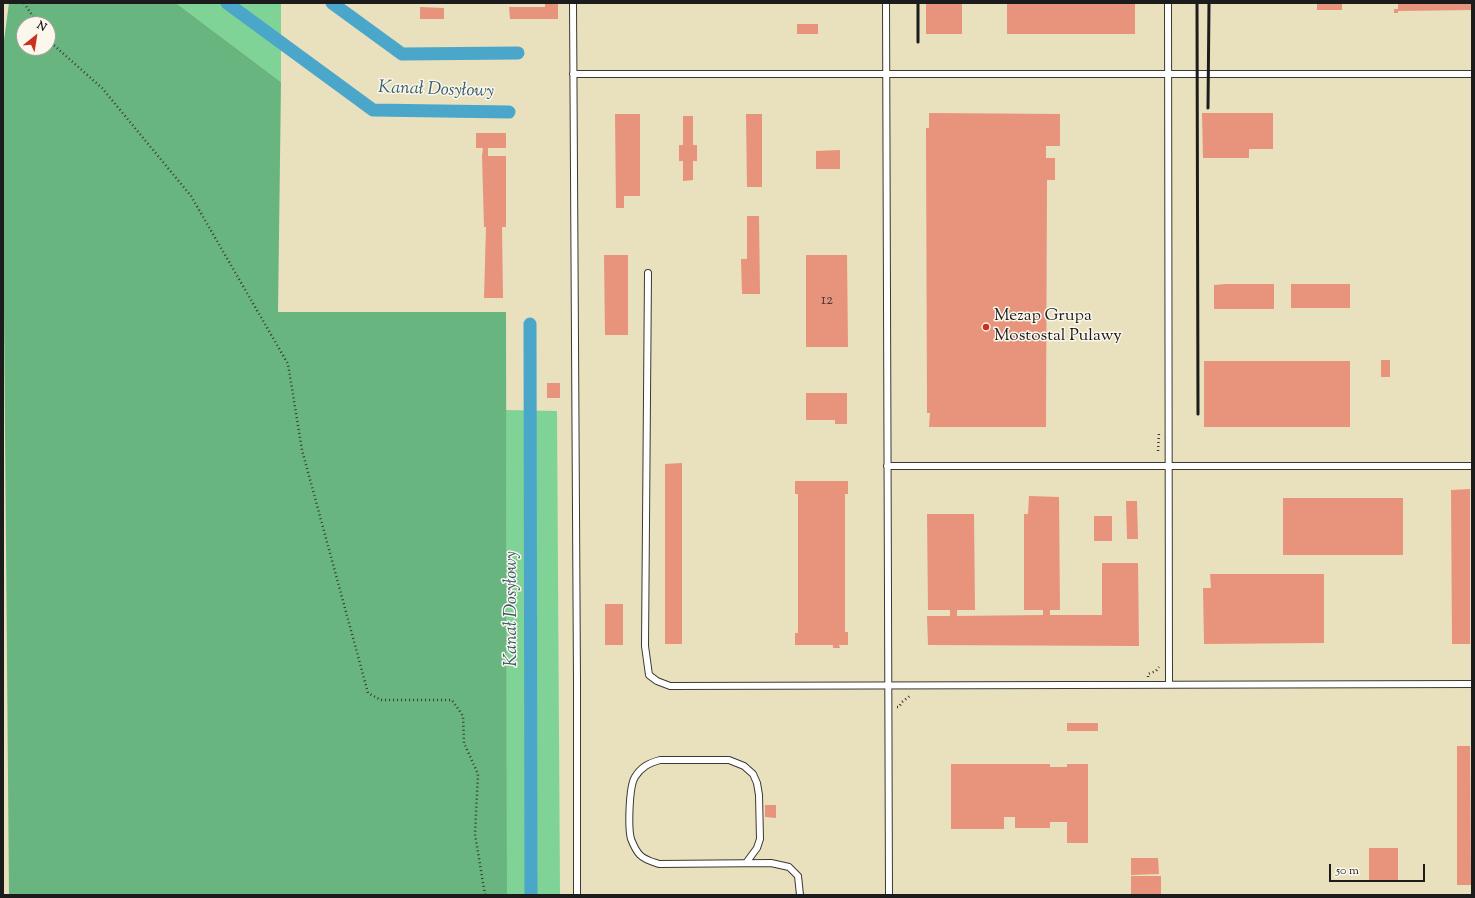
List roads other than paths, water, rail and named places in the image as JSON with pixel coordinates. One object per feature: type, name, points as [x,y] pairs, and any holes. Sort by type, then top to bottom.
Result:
[{"type":"lane","points":[[573,3],[577,895]]},
{"type":"lane","points":[[886,3],[889,895]]},
{"type":"lane","points":[[1168,3],[1170,684]]},
{"type":"lane","points":[[573,74],[1472,74]]},
{"type":"lane","points":[[648,273],[645,646],[649,675],[657,681],[670,686],[1472,684]]},
{"type":"lane","points":[[887,466],[1472,466]]},
{"type":"lane","points":[[746,863],[757,848],[760,839],[758,783],[753,774],[744,766],[729,760],[660,760],[648,763],[641,769],[634,778],[631,787],[630,824],[631,838],[640,856],[660,864],[746,863],[771,862],[790,868],[798,876],[800,895]]},
{"type":"waterway","name":"Kanał Dosyłowy","points":[[227,3],[373,110],[509,112]]},
{"type":"waterway","points":[[332,3],[402,54],[518,53]]},
{"type":"waterway","name":"Kanał Dosyłowy","points":[[530,324],[531,895]]},
{"type":"railway","points":[[918,3],[918,42]]},
{"type":"railway","points":[[1197,3],[1198,414]]},
{"type":"railway","points":[[1208,108],[1209,3]]},
{"type":"place","name":"Mezap Grupa Mostostal Pulawy","points":[[986,327]]}]
